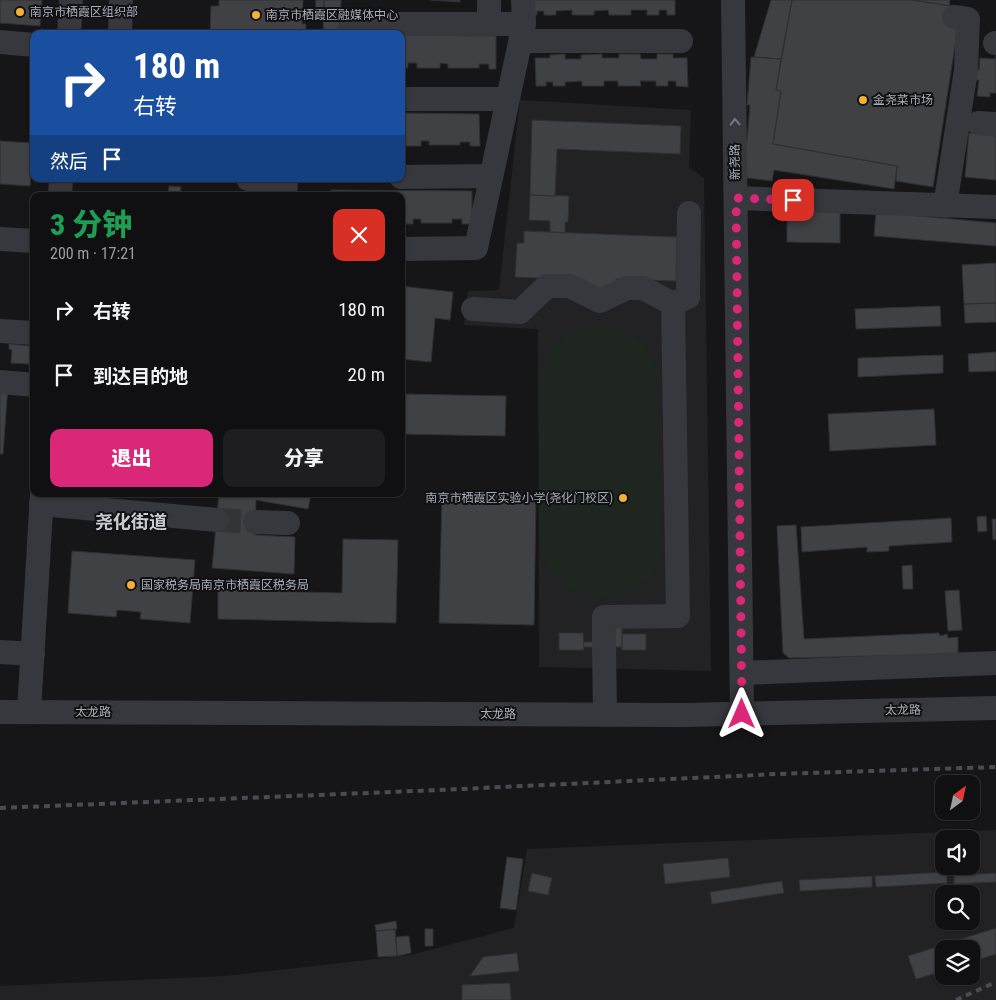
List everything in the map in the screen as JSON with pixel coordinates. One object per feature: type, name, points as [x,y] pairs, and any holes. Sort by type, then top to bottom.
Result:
[{"type":"street","points":[[70,30],[72,0]]},
{"type":"street","points":[[120,30],[121,0]]},
{"type":"street","points":[[489,0],[489,24]]},
{"type":"street","points":[[405,249],[476,248],[522,32],[523,0]]},
{"type":"street","name":"新尧路","points":[[733,0],[742,714]]},
{"type":"street","points":[[945,206],[966,70],[968,19],[954,17]]},
{"type":"street","points":[[350,30],[350,24],[489,24],[522,32],[681,41]]},
{"type":"street","points":[[0,42],[30,44]]},
{"type":"street","points":[[405,99],[508,99]]},
{"type":"street","points":[[405,177],[491,176]]},
{"type":"street","points":[[736,198],[996,207]]},
{"type":"street","points":[[673,304],[688,297],[689,213]]},
{"type":"street","points":[[0,239],[30,241]]},
{"type":"street","points":[[473,309],[520,312],[547,286],[570,286],[600,301],[627,288],[643,288],[673,304]]},
{"type":"street","points":[[605,714],[604,617],[678,616],[673,304]]},
{"type":"street","points":[[0,331],[30,333]]},
{"type":"street","points":[[0,382],[30,384]]},
{"type":"street","points":[[30,712],[42,499],[217,520]]},
{"type":"street","points":[[255,522],[288,523]]},
{"type":"street","points":[[0,652],[33,654]]},
{"type":"street","points":[[742,673],[996,663]]},
{"type":"street","name":"太龙路","points":[[0,712],[742,714],[996,708]]},
{"type":"shaded area","name":"南京市栖霞区实验小学(尧化门校区)","points":[[520,100],[691,110],[689,167],[704,178],[711,671],[539,667],[538,329],[464,325],[468,291],[499,290]]},
{"type":"shaded area","points":[[603,327],[621,331],[643,344],[656,367],[662,554],[657,568],[649,579],[639,587],[613,597],[586,595],[573,590],[560,581],[545,561],[542,553],[540,528],[539,379],[547,356],[560,340],[579,331]]},
{"type":"shaded area","points":[[996,830],[996,1000],[0,1000],[0,986],[226,976],[410,955],[514,928],[527,849],[935,832],[935,875],[980,875],[980,831]]},
{"type":"building","name":"南京市栖霞区组织部","points":[[0,0],[42,0],[40,26],[0,23]]},
{"type":"building","name":"南京市栖霞区融媒体中心","points":[[219,0],[303,0],[302,24],[306,24],[305,30],[210,30],[211,6],[219,6]]},
{"type":"building","points":[[316,0],[324,0],[324,10],[315,10]]},
{"type":"building","points":[[324,0],[341,0],[340,30],[323,30]]},
{"type":"building","points":[[430,0],[460,0],[460,2]]},
{"type":"building","points":[[526,0],[675,0],[675,15],[667,15],[667,10],[659,10],[659,15],[647,15],[647,10],[631,10],[631,15],[609,15],[608,10],[594,11],[594,15],[572,15],[572,10],[556,11],[556,15],[544,15],[544,11],[537,11],[537,15],[526,15]]},
{"type":"building","points":[[771,0],[792,0],[781,59],[754,57]]},
{"type":"building","name":"金尧菜市场","points":[[792,0],[913,0],[952,6],[958,26],[933,187],[896,181],[897,166],[773,144],[781,91],[776,90]]},
{"type":"building","points":[[913,0],[950,0],[949,6]]},
{"type":"building","points":[[405,35],[496,36],[496,69],[489,69],[489,64],[479,64],[479,68],[448,68],[448,64],[440,63],[440,68],[417,68],[417,63],[408,63],[408,68],[405,68]]},
{"type":"building","points":[[565,54],[565,59],[581,59],[581,55],[602,54],[602,58],[619,58],[619,54],[640,54],[641,59],[657,59],[657,54],[673,54],[673,58],[687,58],[688,87],[676,86],[676,81],[668,81],[668,86],[656,86],[656,81],[640,81],[641,86],[618,86],[618,81],[604,81],[604,86],[582,86],[582,81],[565,82],[565,86],[553,86],[553,82],[546,82],[546,86],[536,86],[535,58],[550,58],[550,55]]},
{"type":"building","points":[[996,55],[996,93],[990,93],[990,97],[977,96],[979,80],[973,80],[974,69],[979,70],[980,58],[995,59]]},
{"type":"building","points":[[751,57],[781,59],[776,90],[781,91],[773,144],[897,166],[894,189],[774,170],[772,181],[741,177],[750,105],[747,105]]},
{"type":"building","points":[[405,113],[479,114],[480,146],[470,146],[470,142],[460,142],[460,145],[429,145],[429,141],[421,141],[421,146],[405,146]]},
{"type":"building","points":[[532,120],[681,126],[680,154],[557,149],[555,196],[530,195]]},
{"type":"building","points":[[969,133],[996,136],[996,180],[965,177]]},
{"type":"building","points":[[0,141],[30,143],[30,186],[0,184]]},
{"type":"building","points":[[169,186],[181,187],[180,192],[168,192]]},
{"type":"building","points":[[331,190],[472,191],[472,224],[462,224],[462,219],[452,219],[452,223],[421,223],[421,219],[413,219],[413,224],[405,224],[405,192],[331,192]]},
{"type":"building","points":[[530,195],[569,196],[568,222],[565,222],[565,233],[550,232],[550,221],[529,220]]},
{"type":"building","points":[[787,205],[840,205],[840,243],[787,242]]},
{"type":"building","points":[[876,212],[996,223],[996,246],[874,236]]},
{"type":"building","points":[[524,231],[677,237],[676,281],[616,279],[616,291],[584,290],[585,280],[515,277],[517,243],[524,243]]},
{"type":"building","points":[[996,263],[996,303],[964,304],[962,265]]},
{"type":"building","points":[[405,286],[453,292],[450,320],[435,318],[431,362],[405,359]]},
{"type":"building","points":[[996,303],[996,322],[965,323],[964,304]]},
{"type":"building","points":[[940,306],[941,326],[856,329],[855,309]]},
{"type":"building","points":[[9,344],[30,346],[30,369],[29,364],[11,363],[12,350],[9,349]]},
{"type":"building","points":[[996,352],[996,371],[969,372],[968,354]]},
{"type":"building","points":[[943,355],[943,373],[858,377],[858,358]]},
{"type":"building","points":[[0,385],[8,385],[3,454],[0,454]]},
{"type":"building","points":[[405,394],[506,396],[505,436],[405,434]]},
{"type":"building","points":[[934,409],[936,445],[830,451],[828,414]]},
{"type":"building","points":[[442,493],[536,495],[534,625],[439,623]]},
{"type":"building","points":[[219,497],[310,497],[308,509],[256,500],[255,535],[295,537],[294,574],[212,568]]},
{"type":"building","points":[[986,516],[987,531],[978,532],[977,517]]},
{"type":"building","points":[[951,518],[952,542],[889,546],[889,551],[867,552],[867,547],[802,552],[801,527]]},
{"type":"building","points":[[992,519],[996,519],[996,539],[993,540]]},
{"type":"building","points":[[796,525],[804,639],[939,633],[940,636],[947,634],[948,638],[958,637],[958,654],[789,658],[783,653],[777,526]]},
{"type":"building","points":[[343,539],[398,540],[396,623],[218,619],[218,590],[342,593]]},
{"type":"building","name":"国家税务局南京市栖霞区税务局","points":[[72,551],[195,560],[190,623],[140,619],[141,612],[117,610],[116,617],[68,613]]},
{"type":"building","points":[[912,565],[913,589],[903,589],[902,566]]},
{"type":"building","points":[[959,590],[962,630],[948,631],[945,591]]},
{"type":"building","points":[[614,625],[622,625],[622,647],[584,647],[583,642],[614,642]]},
{"type":"building","points":[[559,633],[583,633],[584,650],[559,650]]},
{"type":"building","points":[[622,634],[646,634],[646,650],[622,650]]},
{"type":"building","points":[[507,857],[523,859],[516,910],[500,908]]},
{"type":"building","points":[[728,858],[730,877],[665,884],[663,864]]},
{"type":"building","points":[[532,873],[552,878],[548,895],[528,891]]},
{"type":"building","points":[[935,873],[935,875],[947,875],[947,883],[876,887],[875,876]]},
{"type":"building","points":[[996,873],[996,882],[954,884],[954,875]]},
{"type":"building","points":[[872,876],[872,887],[800,891],[799,880]]},
{"type":"building","points":[[782,881],[784,893],[712,904],[710,892]]},
{"type":"building","points":[[396,921],[397,929],[376,931],[375,925]]},
{"type":"building","points":[[996,928],[996,954],[980,959],[980,940],[958,940]]},
{"type":"building","points":[[395,929],[397,956],[378,957],[376,931]]},
{"type":"building","points":[[425,929],[433,929],[433,946],[425,946]]},
{"type":"building","points":[[409,936],[411,953],[397,956],[396,937]]},
{"type":"building","points":[[935,947],[935,974],[916,979],[908,956]]},
{"type":"building","points":[[517,953],[519,971],[470,976],[483,957]]},
{"type":"building","points":[[510,983],[511,1000],[462,1000],[462,985]]},
{"type":"tunnel","points":[[217,520],[255,522]]},
{"type":"railway","points":[[0,808],[777,774],[996,767]]},
{"type":"railway","points":[[956,1000],[996,982]]},
{"type":"place","name":"南京市栖霞区组织部","points":[[20,12]]},
{"type":"place","name":"南京市栖霞区融媒体中心","points":[[256,15]]},
{"type":"place","name":"金尧菜市场","points":[[863,100]]},
{"type":"place","name":"南京市栖霞区实验小学(尧化门校区)","points":[[623,498]]},
{"type":"place","name":"国家税务局南京市栖霞区税务局","points":[[131,585]]},
{"type":"district","name":"尧化街道","points":[[131,521]]},
{"type":"route","points":[[742,714],[736,198],[793,200]]}]
